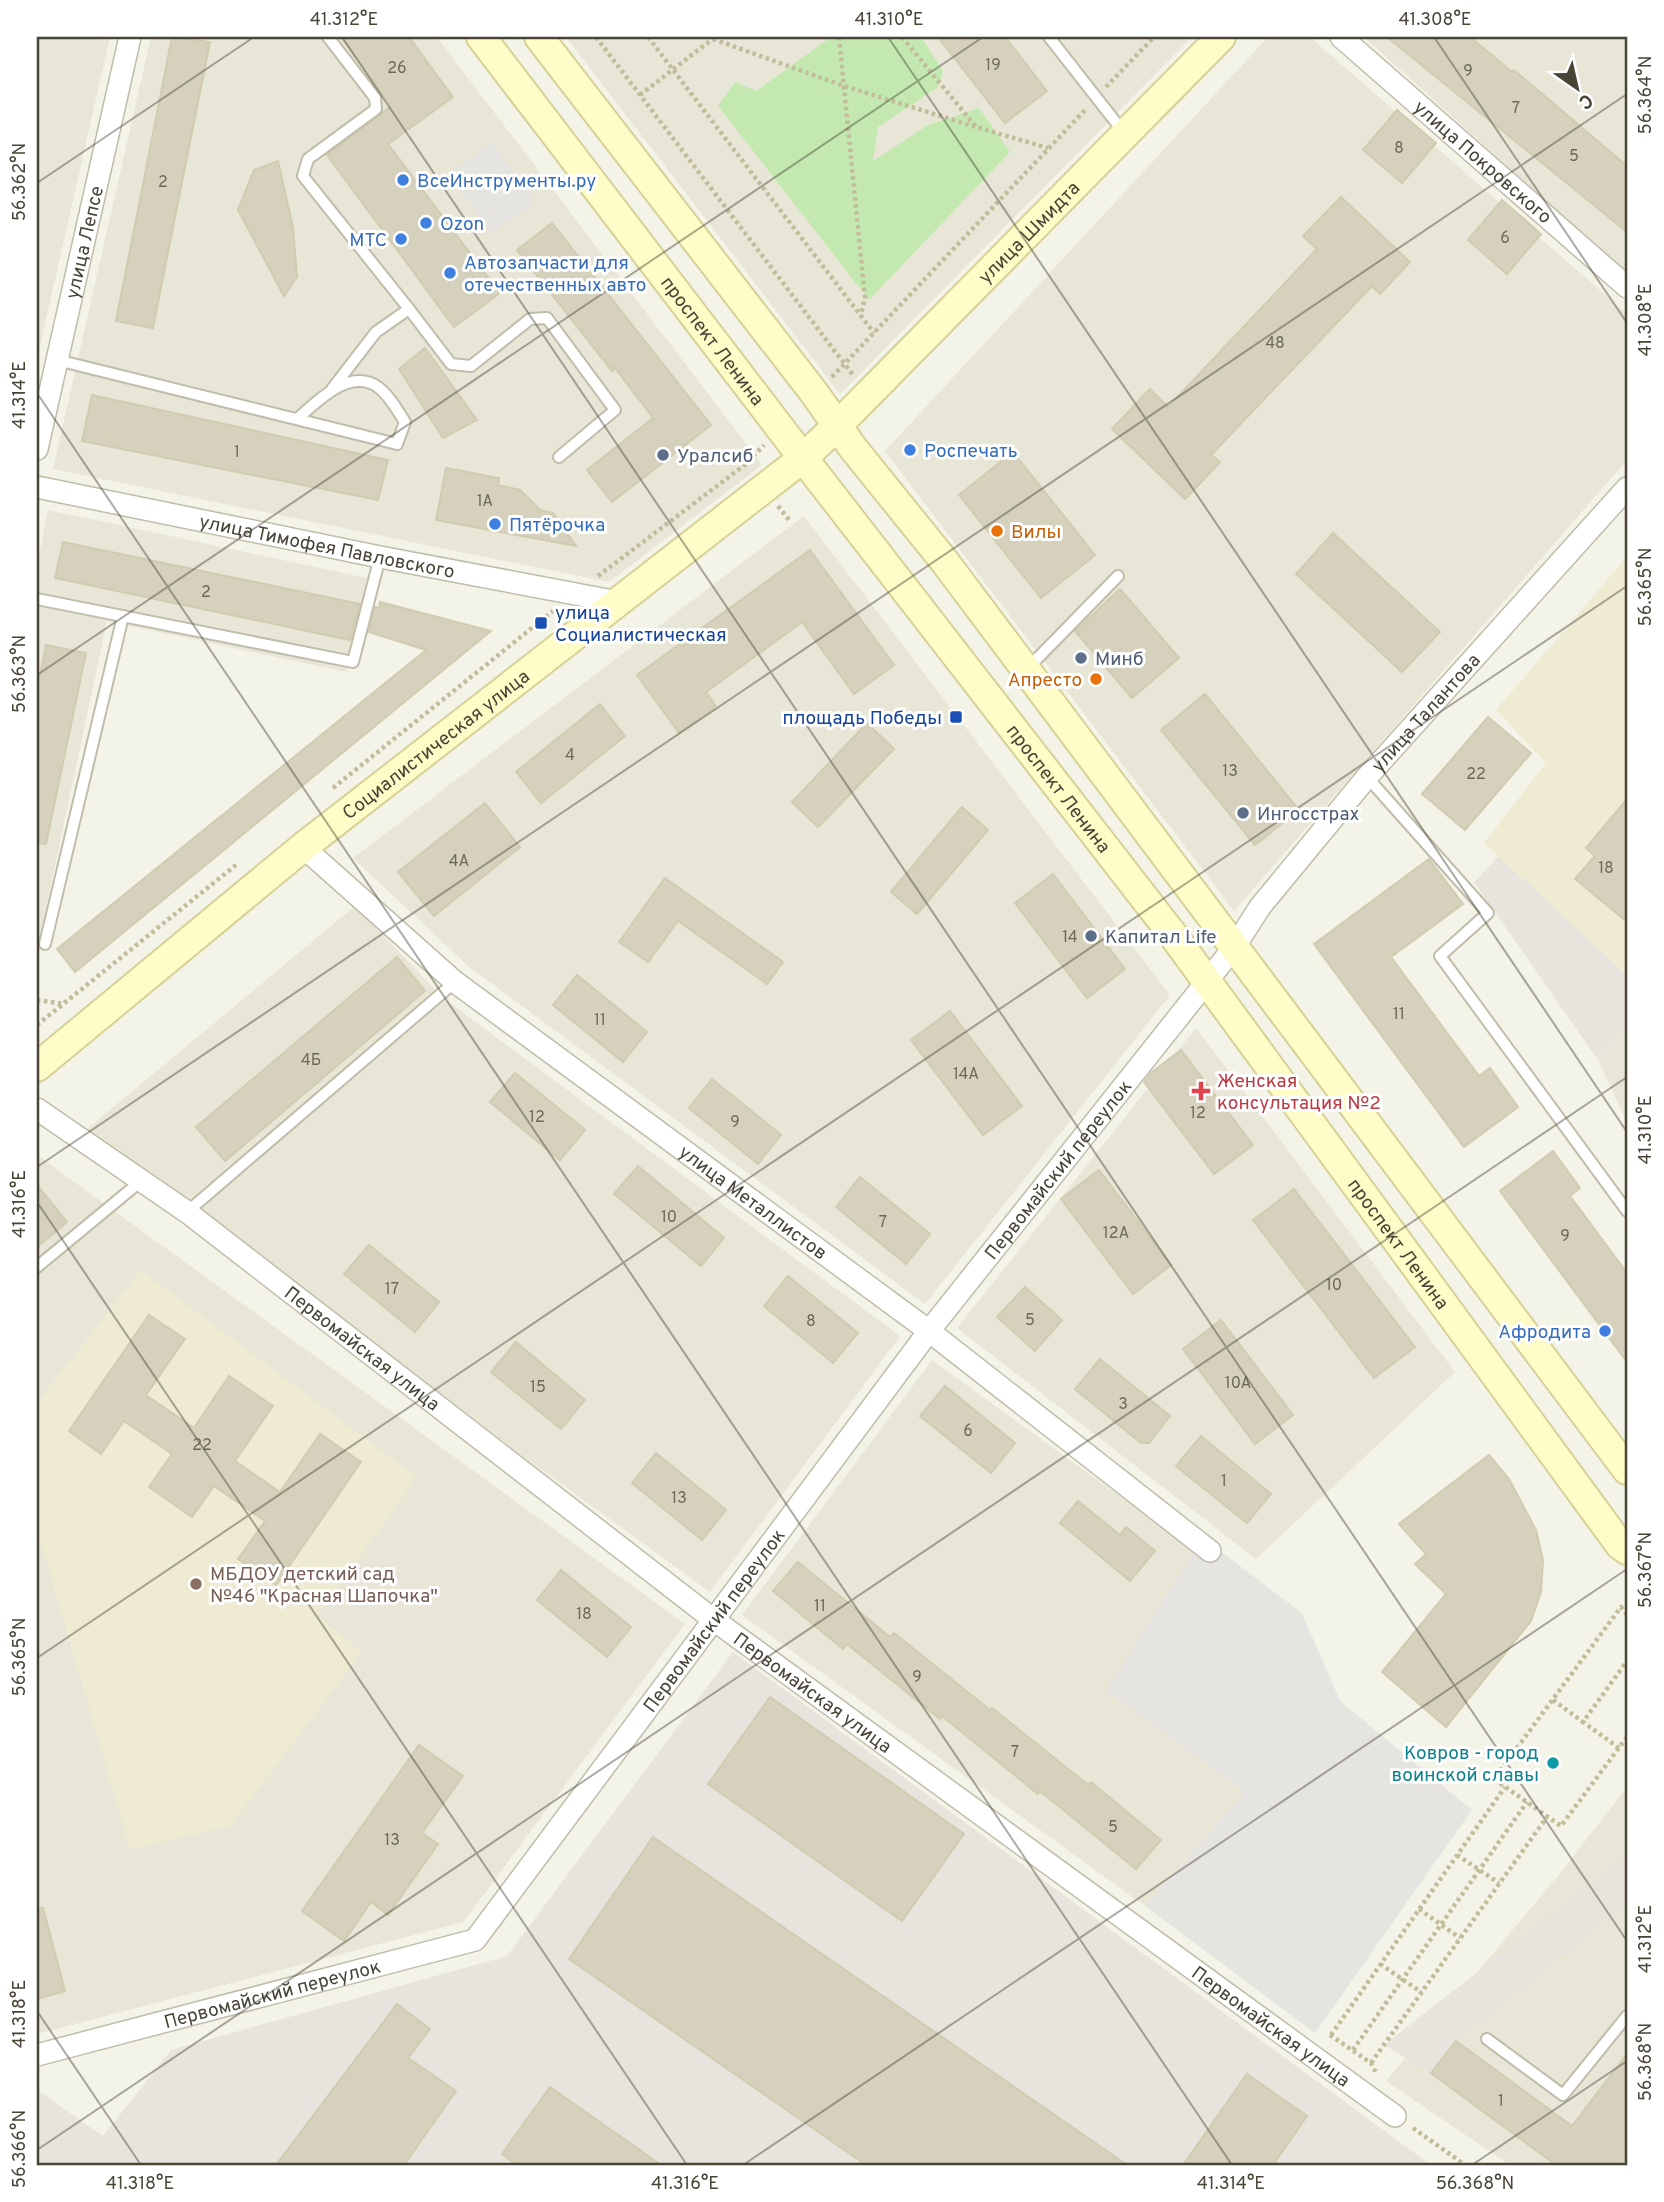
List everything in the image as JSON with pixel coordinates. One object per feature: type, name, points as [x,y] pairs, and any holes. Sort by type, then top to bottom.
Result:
[{"type":"main road","name":"проспект Ленина","points":[[481,37],[1170,931],[1620,1545],[1627,1550]]},
{"type":"main road","points":[[539,37],[837,426],[945,562],[1627,1470]]},
{"type":"main road","name":"улица Шмидта","points":[[837,426],[1221,37]]},
{"type":"main road","name":"Социалистическая улица","points":[[37,1067],[303,847],[803,458],[837,426]]},
{"type":"street","name":"улица Лепсе","points":[[37,449],[130,37]]},
{"type":"street","name":"улица Покровского","points":[[1341,37],[1627,287]]},
{"type":"street","name":"улица Тимофея Павловского","points":[[37,487],[618,602]]},
{"type":"street","name":"улица Талантова","points":[[1235,946],[1260,907],[1367,777],[1627,488]]},
{"type":"street","name":"улица Металлистов","points":[[303,847],[455,982],[929,1331],[1210,1551]]},
{"type":"street","name":"Первомайский переулок","points":[[37,2055],[475,1940],[929,1331],[1235,946]]},
{"type":"street","name":"Первомайская улица","points":[[37,1109],[187,1212],[714,1620],[1395,2116]]},
{"type":"lane","points":[[328,37],[375,97],[376,109],[308,159],[303,176],[451,364],[471,366],[530,319],[547,318],[615,410],[559,457]]},
{"type":"lane","points":[[1049,37],[1125,134]]},
{"type":"lane","points":[[297,419],[332,389],[376,332],[409,309]]},
{"type":"lane","points":[[57,360],[397,444],[405,422],[390,399],[376,386],[355,381],[332,389]]},
{"type":"lane","points":[[37,599],[353,662],[380,557]]},
{"type":"lane","points":[[1026,670],[1118,576]]},
{"type":"lane","points":[[45,944],[123,616]]},
{"type":"lane","points":[[1367,777],[1488,913],[1440,956],[1627,1211]]},
{"type":"lane","points":[[187,1212],[455,982]]},
{"type":"lane","points":[[37,1267],[141,1181]]},
{"type":"lane","points":[[1487,2039],[1563,2095],[1627,2016]]},
{"type":"path","points":[[596,37],[868,395]]},
{"type":"path","points":[[648,37],[874,333]]},
{"type":"path","points":[[839,37],[865,298],[860,315]]},
{"type":"path","points":[[902,37],[976,127]]},
{"type":"path","points":[[845,364],[1154,37]]},
{"type":"path","points":[[640,95],[714,38],[844,86],[1048,149]]},
{"type":"path","points":[[324,794],[575,594],[746,464]]},
{"type":"path","points":[[37,1025],[237,864]]},
{"type":"path","points":[[37,1000],[64,1004]]},
{"type":"path","points":[[1627,1615],[1621,1607],[1494,1779],[1561,1826],[1627,1737]]},
{"type":"path","points":[[1583,1722],[1627,1661]]},
{"type":"path","points":[[1553,1700],[1619,1748]]},
{"type":"path","points":[[1331,2035],[1505,1787]]},
{"type":"path","points":[[1353,2050],[1527,1802]]},
{"type":"path","points":[[1371,2063],[1547,1816]]},
{"type":"path","points":[[1457,1855],[1499,1884]]},
{"type":"path","points":[[1419,1909],[1460,1938]]},
{"type":"path","points":[[1380,1964],[1421,1992]]},
{"type":"shaded area","points":[[37,37],[110,37],[37,359]]},
{"type":"shaded area","points":[[151,37],[437,37],[762,465],[609,582],[53,469]]},
{"type":"shaded area","points":[[566,37],[1192,37],[840,394]]},
{"type":"shaded area","points":[[1268,37],[1310,37],[1627,314],[1627,460],[1234,911],[885,451]]},
{"type":"shaded area","points":[[1364,37],[1627,37],[1627,274]]},
{"type":"shaded area","points":[[492,143],[535,203],[492,234],[449,173]]},
{"type":"shaded area","points":[[48,510],[367,578],[347,672],[107,621],[37,950],[37,565]]},
{"type":"shaded area","points":[[804,516],[1170,995],[925,1304],[468,966],[353,858]]},
{"type":"shaded area","points":[[1625,559],[1627,975],[1484,843],[1546,763],[1496,710]]},
{"type":"shaded area","points":[[1499,856],[1627,975],[1627,1025],[1598,1060],[1474,882]]},
{"type":"shaded area","points":[[355,906],[443,998],[900,1336],[710,1592],[81,1134]]},
{"type":"shaded area","points":[[1627,1025],[1627,1122],[1598,1060]]},
{"type":"shaded area","points":[[1196,1028],[1455,1372],[1256,1559],[957,1328]]},
{"type":"shaded area","points":[[37,1155],[685,1624],[463,1922],[37,2034]]},
{"type":"shaded area","name":"МБДОУ детский сад №46 \"Красная Шапочка\"","points":[[141,1270],[417,1477],[317,1616],[362,1652],[230,1826],[130,1849],[44,1552],[37,1539],[37,1403]]},
{"type":"shaded area","points":[[932,1360],[1195,1551],[1107,1690],[1245,1792],[1145,1906],[742,1615]]},
{"type":"shaded area","points":[[1203,1538],[1302,1613],[1340,1701],[1472,1810],[1315,2033],[1145,1906],[1245,1792],[1106,1690]]},
{"type":"shaded area","points":[[733,1652],[1431,2165],[37,2165],[37,2090],[103,2136],[171,2050],[507,1956]]},
{"type":"shaded area","points":[[1627,1787],[1627,2165],[1510,2165],[1386,2081],[1562,1871]]},
{"type":"shaded area","points":[[1627,1855],[1627,1903],[1456,2041],[1431,2073],[1384,2045]]},
{"type":"green space","points":[[831,37],[921,37],[943,71],[938,87],[878,127],[873,161],[928,125],[979,108],[1010,152],[869,300],[718,106],[735,82],[756,91]]},
{"type":"building","points":[[172,37],[210,42],[153,328],[116,321]]},
{"type":"building","points":[[341,37],[409,37],[453,97],[388,144],[500,293],[454,327],[327,155],[391,106]]},
{"type":"building","points":[[938,37],[1005,37],[1047,91],[1005,123]]},
{"type":"building","points":[[1387,37],[1470,37],[1512,72],[1514,70],[1627,166],[1627,232]]},
{"type":"building","points":[[1397,110],[1436,143],[1402,183],[1363,150]]},
{"type":"building","points":[[278,161],[293,228],[297,277],[284,296],[238,210],[254,170]]},
{"type":"building","points":[[1341,197],[1410,262],[1380,294],[1372,286],[1211,455],[1220,462],[1185,499],[1112,429],[1150,389],[1168,407],[1317,249],[1303,236]]},
{"type":"building","points":[[1502,200],[1541,234],[1507,274],[1468,240]]},
{"type":"building","points":[[552,223],[711,425],[612,502],[587,470],[653,418],[615,368],[612,371],[517,250]]},
{"type":"building","points":[[425,348],[477,420],[443,438],[399,369]]},
{"type":"building","points":[[92,395],[388,460],[378,500],[82,441]]},
{"type":"building","points":[[1013,452],[1095,555],[1041,598],[959,495]]},
{"type":"building","points":[[446,468],[499,478],[498,485],[520,490],[540,510],[553,513],[576,546],[436,520]]},
{"type":"building","points":[[1333,533],[1440,632],[1402,672],[1296,574]]},
{"type":"building","points":[[63,542],[360,604],[350,640],[55,578]]},
{"type":"building","points":[[810,550],[894,665],[854,694],[802,622],[706,692],[716,706],[679,733],[637,675]]},
{"type":"building","points":[[1120,589],[1179,658],[1132,698],[1075,631]]},
{"type":"building","points":[[380,602],[491,631],[75,972],[57,949],[426,650],[369,632],[375,607],[379,608]]},
{"type":"building","points":[[46,645],[86,653],[46,844],[37,843],[37,691]]},
{"type":"building","points":[[1205,694],[1299,810],[1255,845],[1161,730]]},
{"type":"building","points":[[600,704],[625,736],[541,803],[516,772]]},
{"type":"building","points":[[1488,717],[1531,753],[1465,830],[1422,794]]},
{"type":"building","points":[[867,723],[894,749],[818,827],[792,802]]},
{"type":"building","points":[[1627,799],[1627,922],[1575,879],[1595,856],[1586,848]]},
{"type":"building","points":[[485,803],[520,847],[434,916],[398,872]]},
{"type":"building","points":[[962,807],[988,830],[917,914],[891,892]]},
{"type":"building","points":[[1429,859],[1463,904],[1391,957],[1479,1076],[1490,1068],[1518,1107],[1464,1147],[1314,944]]},
{"type":"building","points":[[1053,874],[1125,969],[1087,998],[1015,903]]},
{"type":"building","points":[[665,878],[783,962],[767,984],[678,921],[648,962],[619,942]]},
{"type":"building","points":[[397,957],[425,991],[225,1161],[196,1127]]},
{"type":"building","points":[[577,975],[647,1032],[623,1062],[553,1005]]},
{"type":"building","points":[[950,1011],[1022,1106],[983,1135],[911,1040]]},
{"type":"building","points":[[1181,1050],[1253,1145],[1214,1174],[1144,1082],[1151,1073]]},
{"type":"building","points":[[515,1073],[585,1130],[560,1160],[490,1102]]},
{"type":"building","points":[[712,1079],[781,1135],[758,1164],[689,1108]]},
{"type":"building","points":[[1553,1151],[1580,1188],[1570,1196],[1627,1273],[1627,1362],[1500,1191]]},
{"type":"building","points":[[638,1166],[724,1238],[701,1266],[614,1194]]},
{"type":"building","points":[[1099,1170],[1171,1265],[1133,1294],[1061,1199]]},
{"type":"building","points":[[860,1177],[930,1234],[906,1264],[836,1207]]},
{"type":"building","points":[[37,1185],[67,1222],[37,1247]]},
{"type":"building","points":[[1294,1189],[1415,1347],[1374,1378],[1253,1220]]},
{"type":"building","points":[[369,1245],[439,1302],[415,1332],[344,1274]]},
{"type":"building","points":[[788,1276],[858,1333],[833,1363],[764,1306]]},
{"type":"building","points":[[1025,1287],[1062,1320],[1035,1351],[997,1317]]},
{"type":"building","points":[[149,1315],[185,1339],[146,1395],[194,1428],[229,1376],[273,1406],[235,1461],[280,1492],[320,1434],[361,1462],[276,1585],[238,1559],[265,1521],[214,1486],[192,1517],[149,1487],[172,1454],[124,1421],[101,1454],[69,1431]]},
{"type":"building","points":[[1221,1320],[1293,1415],[1255,1444],[1183,1349]]},
{"type":"building","points":[[516,1342],[585,1400],[561,1429],[491,1372]]},
{"type":"building","points":[[1100,1359],[1170,1416],[1149,1443],[1141,1443],[1075,1389]]},
{"type":"building","points":[[945,1386],[1015,1443],[991,1473],[920,1416]]},
{"type":"building","points":[[1201,1436],[1271,1494],[1247,1523],[1176,1466]]},
{"type":"building","points":[[656,1453],[726,1510],[702,1540],[632,1483]]},
{"type":"building","points":[[1489,1455],[1509,1479],[1536,1530],[1543,1560],[1541,1592],[1531,1621],[1446,1727],[1382,1672],[1446,1594],[1415,1564],[1426,1554],[1399,1524]]},
{"type":"building","points":[[1078,1501],[1120,1535],[1126,1527],[1155,1551],[1130,1581],[1060,1523]]},
{"type":"building","points":[[798,1562],[890,1637],[894,1633],[1088,1785],[1091,1782],[1161,1840],[1136,1869],[1040,1791],[1038,1794],[847,1644],[843,1649],[773,1591]]},
{"type":"building","points":[[561,1570],[631,1627],[607,1657],[537,1600]]},
{"type":"building","points":[[770,1697],[964,1834],[902,1921],[708,1784]]},
{"type":"building","points":[[419,1745],[463,1776],[422,1833],[438,1844],[388,1915],[371,1902],[344,1941],[302,1911]]},
{"type":"building","points":[[653,1837],[1127,2165],[866,2165],[569,1959]]},
{"type":"building","points":[[43,1908],[65,1991],[37,1999],[37,1909]]},
{"type":"building","points":[[397,2004],[430,2029],[408,2058],[456,2091],[404,2165],[276,2165]]},
{"type":"building","points":[[1456,2041],[1572,2126],[1627,2054],[1627,2165],[1556,2165],[1431,2073]]},
{"type":"building","points":[[1247,2074],[1307,2116],[1273,2165],[1183,2165]]},
{"type":"building","points":[[550,2087],[661,2165],[517,2165],[502,2154]]},
{"type":"place","name":"ВсеИнструменты.ру","points":[[403,180]]},
{"type":"place","name":"Ozon","points":[[426,223]]},
{"type":"place","name":"МТС","points":[[401,239]]},
{"type":"place","name":"Автозапчасти для отечественных авто","points":[[450,273]]},
{"type":"place","name":"Роспечать","points":[[910,450]]},
{"type":"place","name":"Уралсиб","points":[[663,455]]},
{"type":"place","name":"Пятёрочка","points":[[495,524]]},
{"type":"place","name":"Вилы","points":[[997,531]]},
{"type":"place","name":"улица Социалистическая","points":[[541,623]]},
{"type":"place","name":"Минб","points":[[1081,658]]},
{"type":"place","name":"Апресто","points":[[1096,679]]},
{"type":"place","name":"площадь Победы","points":[[956,717]]},
{"type":"place","name":"Ингосстрах","points":[[1243,813]]},
{"type":"place","name":"Капитал Life","points":[[1091,936]]},
{"type":"place","name":"Женская консультация №2","points":[[1201,1091]]},
{"type":"place","name":"Афродита","points":[[1605,1331]]},
{"type":"place","name":"МБДОУ детский сад №46 \"Красная Шапочка\"","points":[[196,1584]]},
{"type":"place","name":"Ковров - город воинской славы","points":[[1553,1763]]}]
